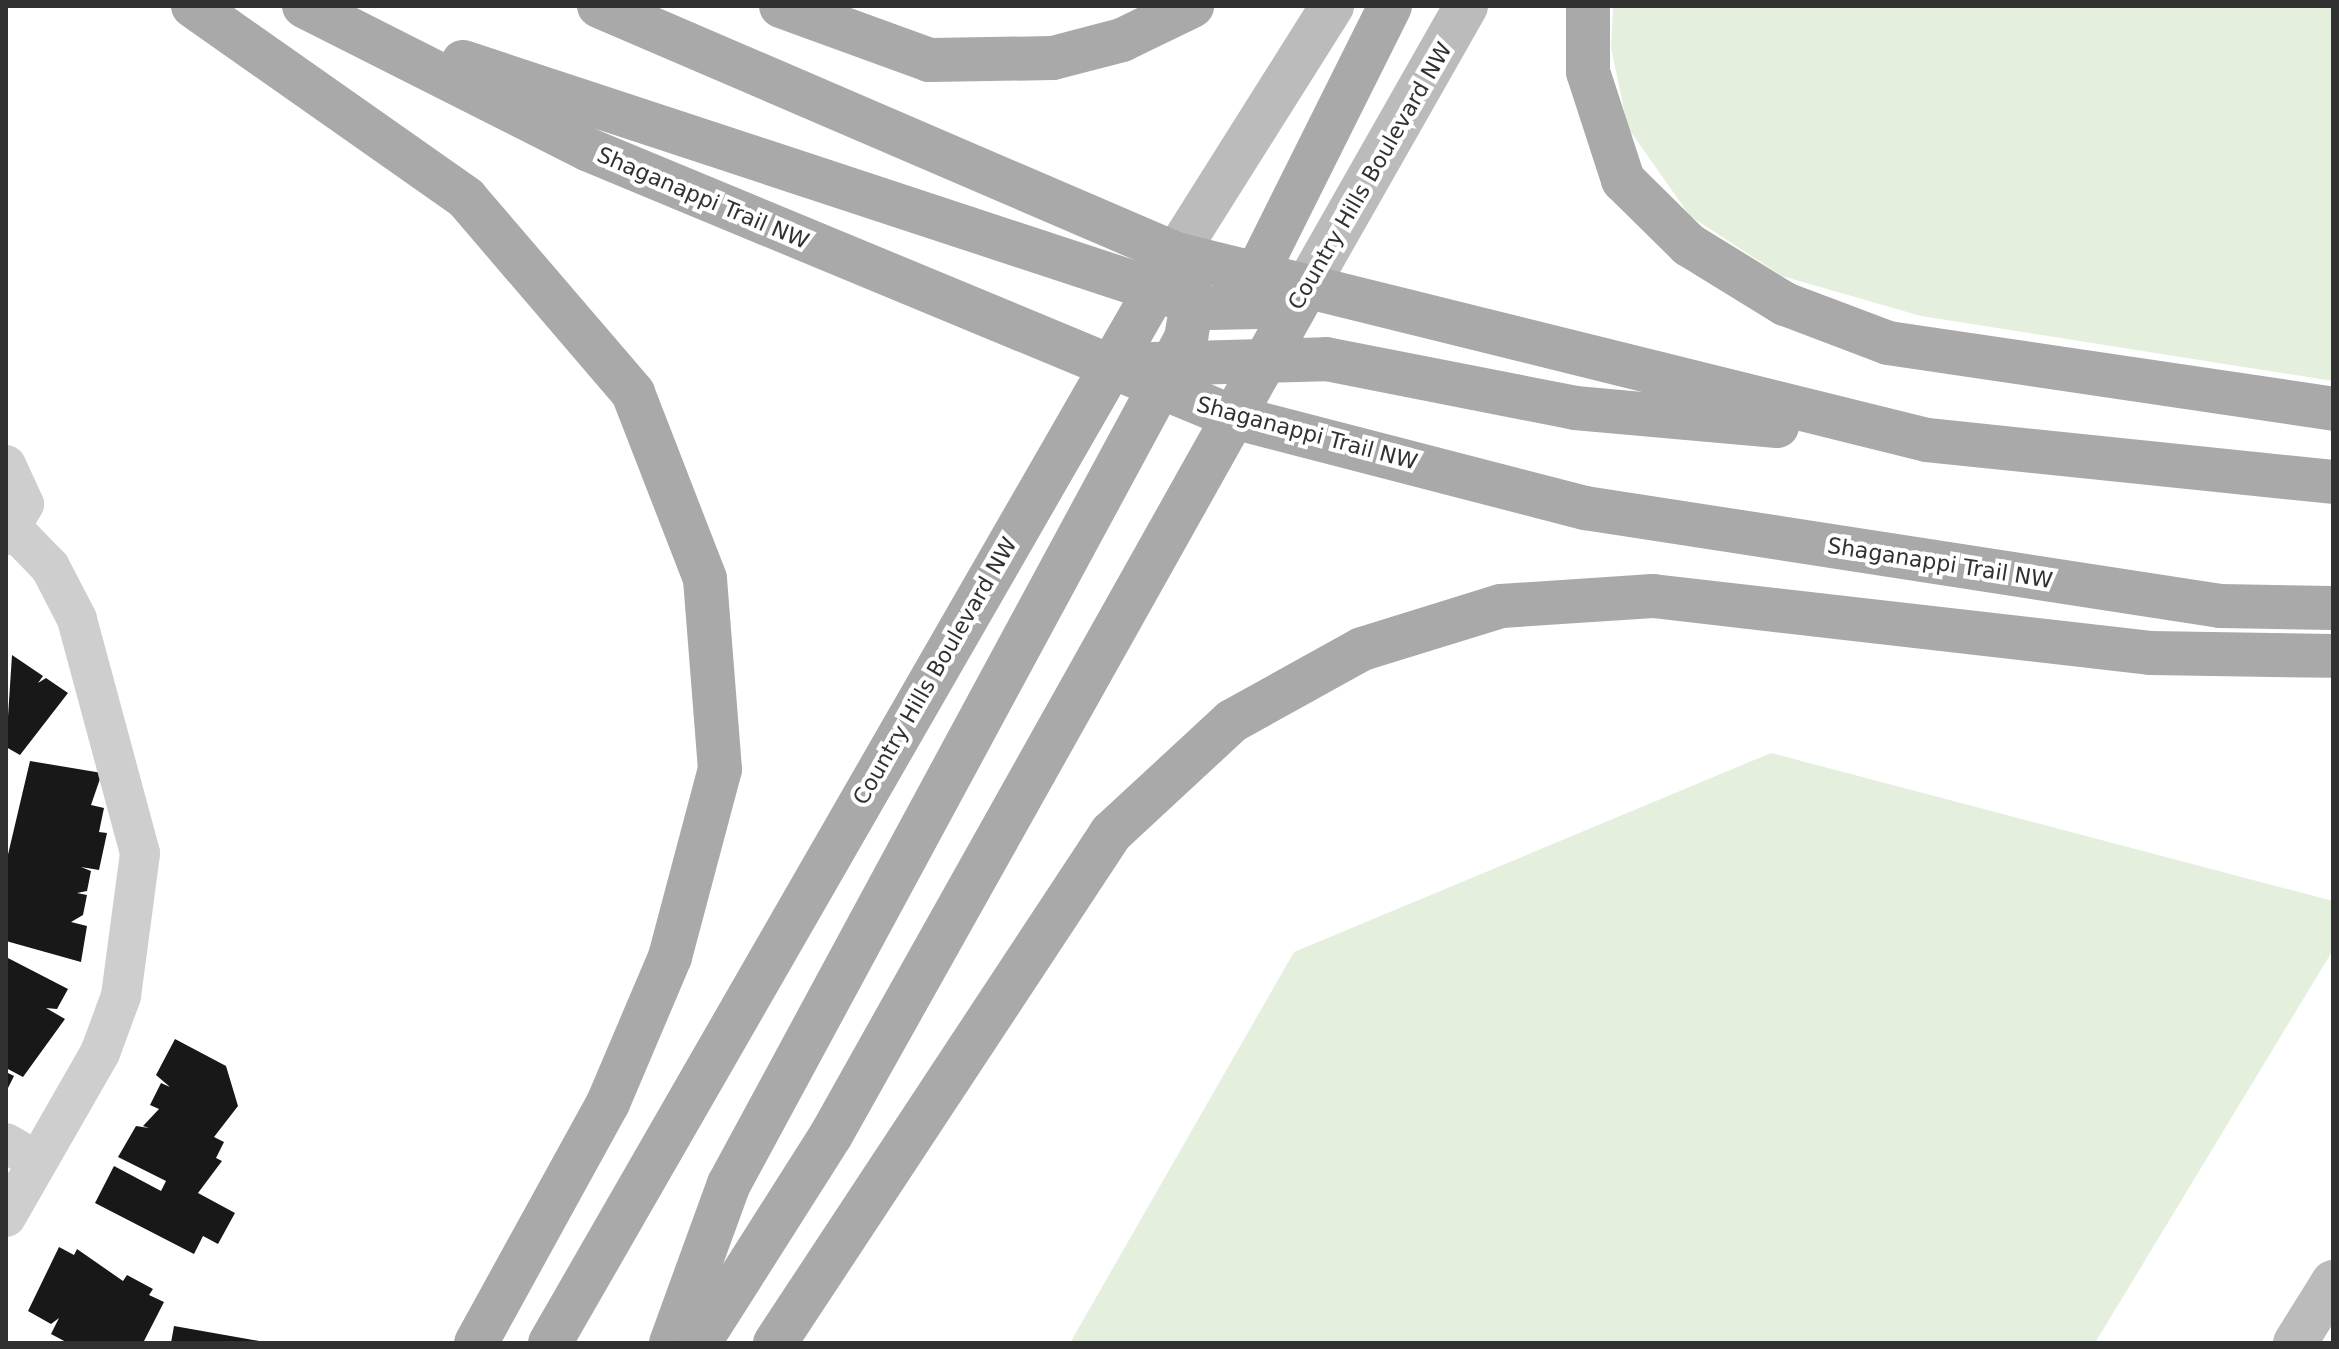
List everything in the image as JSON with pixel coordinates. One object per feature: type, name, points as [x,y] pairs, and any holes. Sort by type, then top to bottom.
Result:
[{"type":"main road","points":[[193,6],[466,198],[633,393],[705,579],[720,769],[670,957],[608,1103],[476,1343]]},
{"type":"main road","points":[[599,6],[1176,254],[1248,290]]},
{"type":"main road","points":[[781,6],[929,60],[1053,58],[1122,40],[1192,6]]},
{"type":"main road","name":"Country Hills Boulevard NW","points":[[550,1343],[1108,370],[1173,298],[1176,254],[1332,6]]},
{"type":"main road","points":[[699,1343],[831,1135],[1233,417],[1250,358],[1248,290],[1390,6]]},
{"type":"main road","name":"Country Hills Boulevard NW","points":[[1250,358],[1307,286],[1466,6]]},
{"type":"main road","points":[[1588,6],[1588,72],[1623,180],[1689,245],[1785,304],[1888,343],[2333,409]]},
{"type":"main road","points":[[315,13],[1173,298],[1307,286],[1927,440]]},
{"type":"main road","name":"Shaganappi Trail NW","points":[[315,13],[589,150],[1108,370]]},
{"type":"main road","points":[[671,1343],[729,1184],[1166,375],[1173,298]]},
{"type":"main road","points":[[1108,370],[1166,375],[1250,358],[1326,359],[1575,408],[2333,482]]},
{"type":"main road","name":"Shaganappi Trail NW","points":[[1166,375],[1233,417],[1585,508],[2220,606],[2333,608]]},
{"type":"main road","points":[[775,1343],[1111,833],[1232,721],[1362,649],[1501,606],[1653,596],[2150,653],[2333,656]]},
{"type":"main road","points":[[2295,1343],[2333,1282]]},
{"type":"street","points":[[6,465],[24,504],[9,532],[50,567],[77,619],[140,853],[121,996],[100,1053],[20,1151],[7,1208]]},
{"type":"green space","points":[[1613,6],[2333,6],[2333,381],[1921,316],[1782,276],[1690,216],[1628,128],[1611,48]]},
{"type":"green space","points":[[1771,753],[2333,901],[2333,950],[2095,1343],[1070,1343],[1294,952]]},
{"type":"building","points":[[12,655],[43,676],[38,683],[46,678],[68,693],[20,755],[6,747]]},
{"type":"building","points":[[30,761],[102,773],[91,805],[104,808],[99,832],[107,833],[99,870],[81,867],[91,871],[87,891],[77,893],[87,895],[83,915],[71,922],[87,926],[81,962],[6,941],[6,863]]},
{"type":"building","points":[[6,957],[68,989],[57,1009],[46,1008],[65,1019],[23,1077],[6,1068]]},
{"type":"building","points":[[175,1039],[226,1066],[238,1106],[214,1137],[224,1142],[216,1158],[222,1161],[198,1193],[235,1213],[218,1244],[203,1236],[194,1254],[95,1203],[114,1166],[161,1191],[166,1181],[118,1157],[136,1126],[149,1128],[143,1126],[159,1109],[150,1105],[161,1083],[170,1087],[156,1075]]},
{"type":"building","points":[[6,1072],[14,1076],[6,1092]]},
{"type":"building","points":[[59,1247],[74,1255],[77,1249],[123,1281],[127,1275],[153,1289],[149,1295],[164,1302],[143,1343],[68,1343],[51,1334],[59,1318],[51,1324],[28,1311]]},
{"type":"building","points":[[174,1326],[259,1341],[259,1343],[171,1343]]}]
